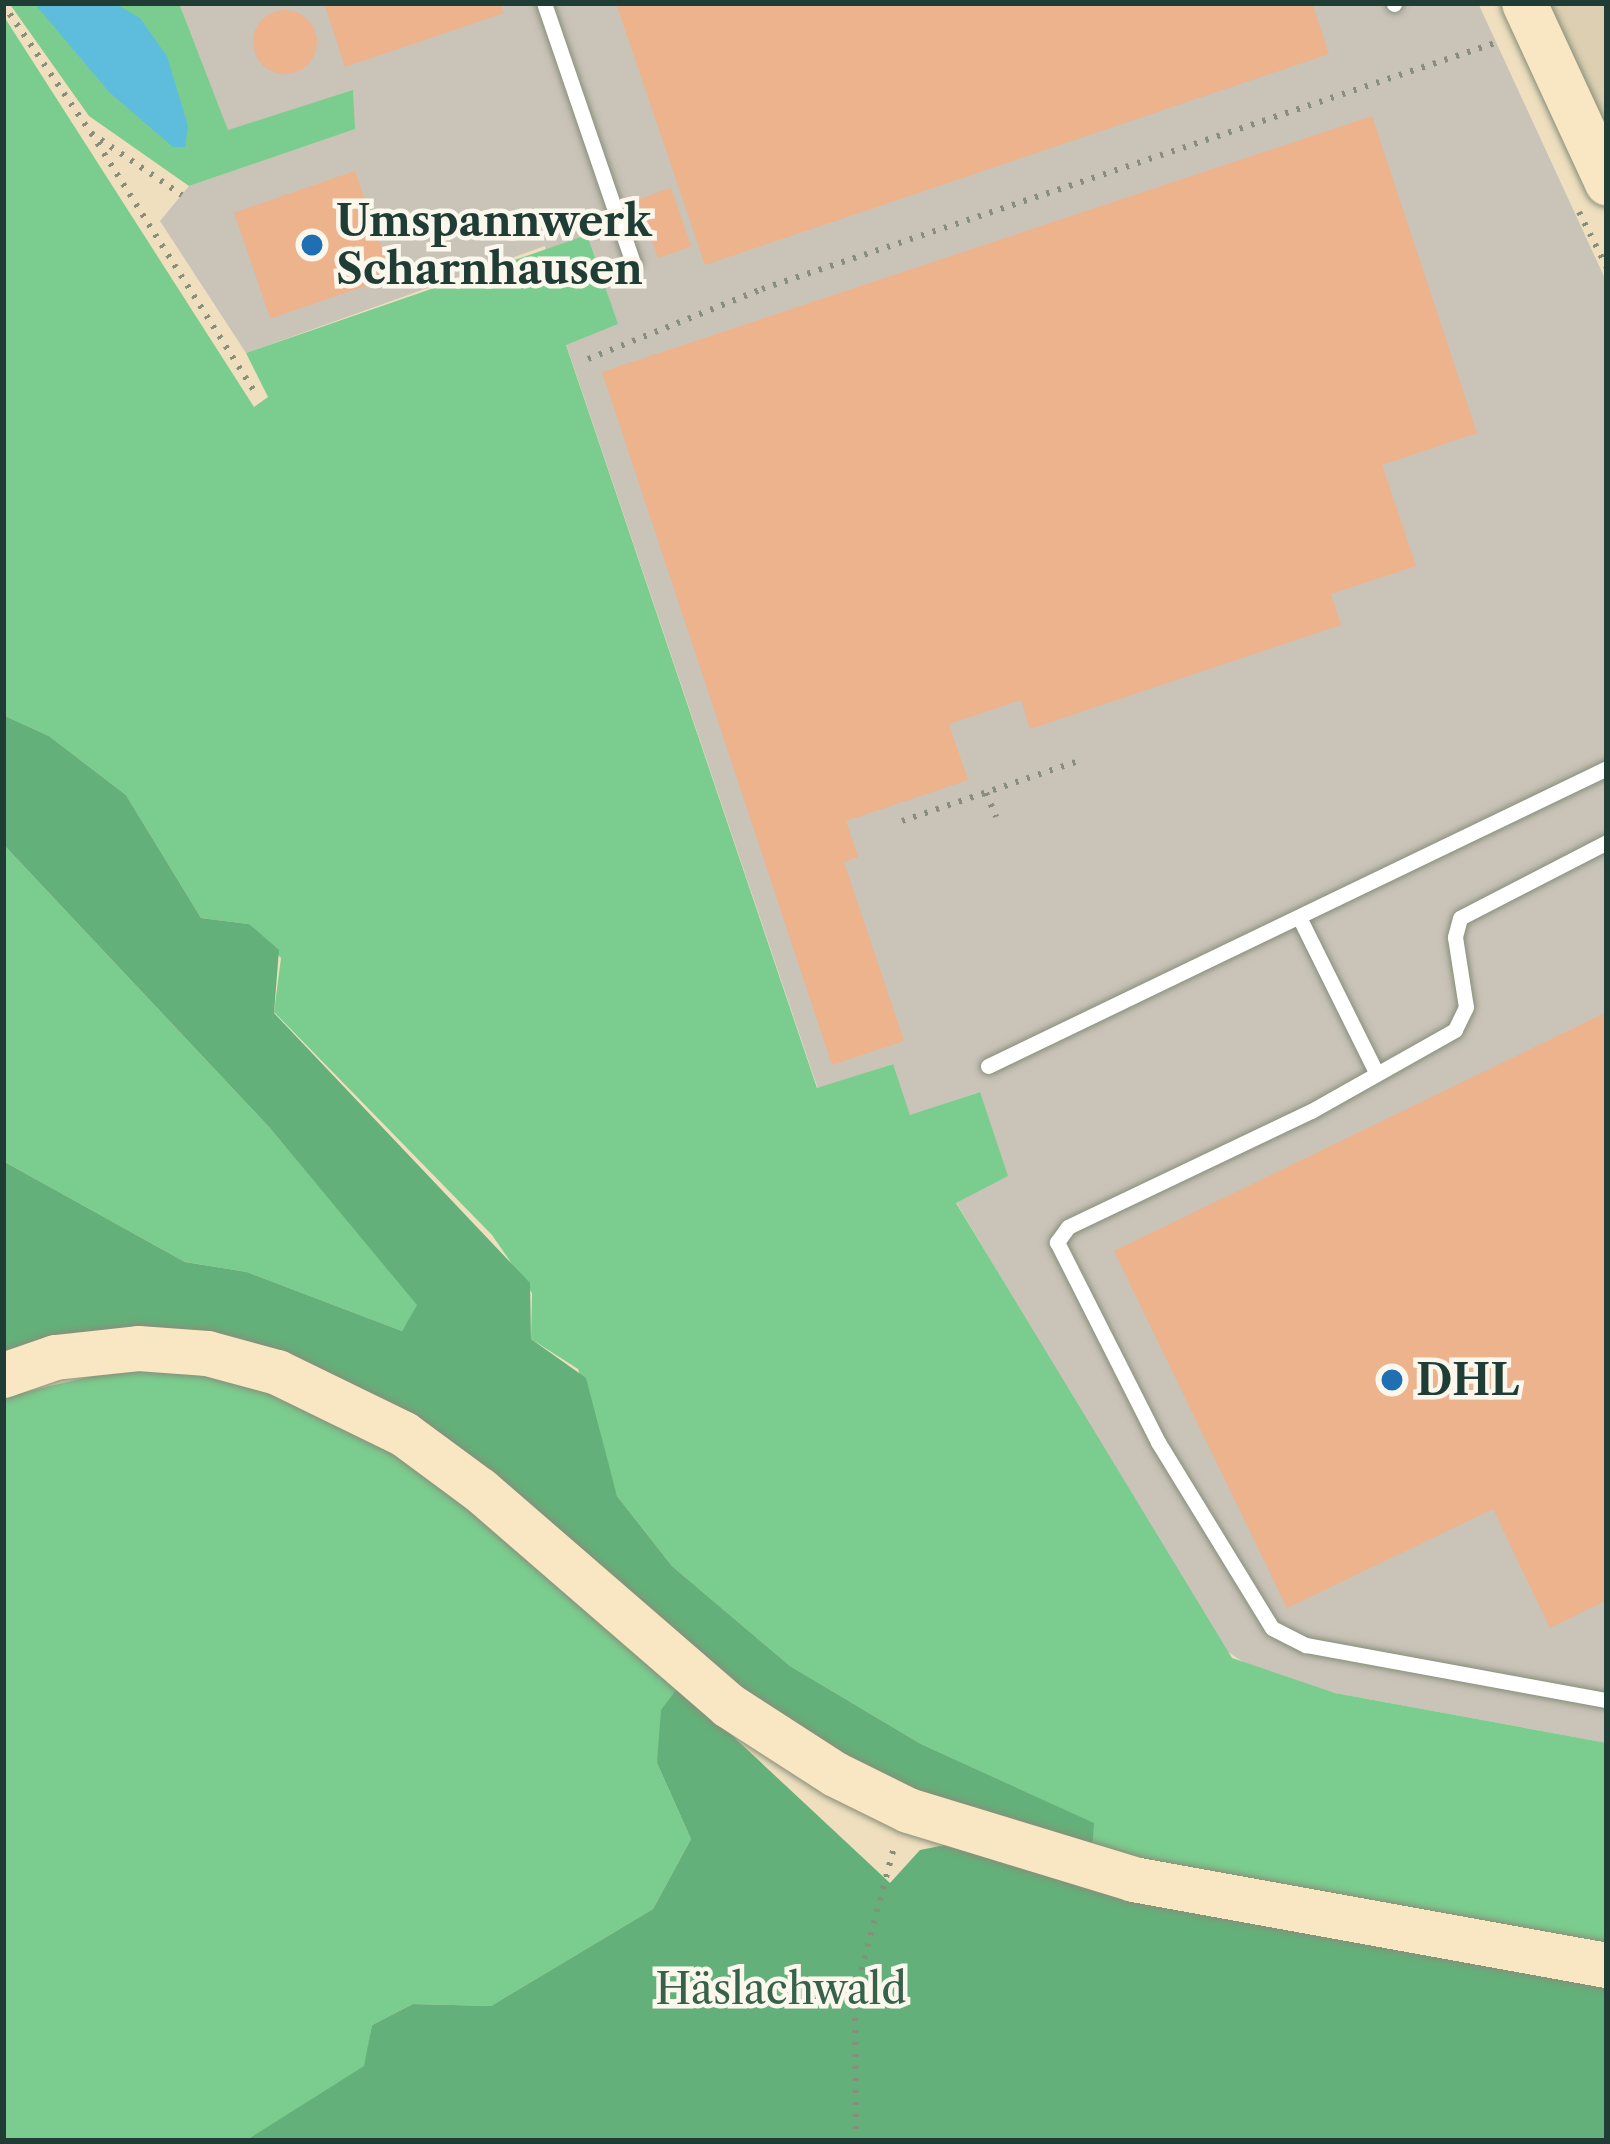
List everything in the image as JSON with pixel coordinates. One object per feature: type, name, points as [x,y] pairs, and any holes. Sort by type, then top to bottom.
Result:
[{"type":"main road","points":[[1529,16],[1603,174]]},
{"type":"main road","points":[[3,1375],[75,1354],[160,1348],[256,1365],[354,1405],[480,1490],[763,1731],[908,1810],[1133,1879],[1607,1965]]},
{"type":"lane","points":[[544,3],[632,263]]},
{"type":"lane","points":[[988,1066],[1607,768]]},
{"type":"lane","points":[[1607,842],[1464,914],[1455,932],[1462,1022],[1311,1111],[1063,1230],[1063,1262],[1158,1442],[1272,1628],[1306,1645],[1607,1700]]},
{"type":"lane","points":[[1300,919],[1375,1070]]},
{"type":"path","points":[[3,4],[92,133],[256,394]]},
{"type":"path","points":[[588,359],[762,289],[1529,16]]},
{"type":"path","points":[[92,133],[182,195]]},
{"type":"path","points":[[902,821],[1078,761]]},
{"type":"path","points":[[986,793],[996,818]]},
{"type":"path","points":[[856,2141],[855,1994],[875,1902],[908,1810]]},
{"type":"shaded area","points":[[179,3],[1478,3],[1607,283],[1607,1743],[1335,1693],[1261,1674],[1222,1648],[956,1202],[979,1092],[910,1116],[892,1064],[818,1089],[566,344],[545,246],[246,353],[160,221],[189,186],[354,129],[353,91],[228,131]]},
{"type":"shaded area","points":[[1545,3],[1607,3],[1607,130]]},
{"type":"green space","points":[[9,3],[179,3],[228,130],[353,90],[355,129],[189,186],[89,116]]},
{"type":"green space","points":[[3,15],[254,407],[268,397],[246,353],[587,235],[618,324],[566,345],[817,1088],[893,1064],[910,1115],[980,1092],[1008,1176],[956,1203],[1232,1658],[1335,1693],[1607,1743],[1607,1949],[1092,1853],[1093,1823],[921,1744],[790,1666],[672,1566],[617,1496],[578,1369],[531,1339],[532,1293],[492,1235],[274,1012],[281,958],[249,924],[201,918],[126,795],[49,736],[3,715]]},
{"type":"green space","points":[[3,715],[49,736],[126,795],[201,918],[249,924],[279,950],[274,1013],[530,1283],[531,1339],[586,1378],[617,1496],[672,1566],[790,1666],[921,1744],[1094,1823],[1092,1853],[986,1822],[806,1739],[342,1379],[3,1353],[3,1161],[185,1262],[247,1272],[402,1331],[417,1305],[269,1127],[3,844]]},
{"type":"green space","points":[[3,844],[269,1127],[418,1305],[402,1331],[247,1272],[185,1262],[3,1161]]},
{"type":"green space","points":[[123,1369],[186,1370],[273,1389],[425,1471],[679,1686],[657,1763],[691,1839],[653,1909],[491,2006],[413,2004],[372,2025],[365,2066],[245,2141],[3,2141],[3,1397]]},
{"type":"green space","name":"Häslachwald","points":[[679,1686],[890,1883],[920,1850],[950,1844],[1607,1981],[1607,2141],[245,2141],[364,2066],[372,2025],[413,2004],[491,2006],[653,1909],[691,1839],[657,1763],[661,1710]]},
{"type":"water","points":[[34,3],[114,3],[140,18],[167,56],[188,126],[185,147],[173,147],[109,92]]},
{"type":"building","points":[[324,3],[500,3],[504,13],[345,67]]},
{"type":"building","points":[[616,3],[1312,3],[1329,54],[705,265]]},
{"type":"building","points":[[285,10],[307,20],[317,42],[307,64],[285,74],[263,64],[253,42],[263,20]]},
{"type":"building","points":[[1372,116],[1477,433],[1382,465],[1416,566],[1331,594],[1341,625],[1030,729],[1021,700],[949,724],[968,780],[846,821],[858,857],[844,862],[904,1041],[832,1065],[602,372]]},
{"type":"building","name":"Umspannwerk Scharnhausen","points":[[355,171],[391,277],[270,319],[234,213]]},
{"type":"building","points":[[671,188],[691,247],[658,258],[638,199]]},
{"type":"building","name":"DHL","points":[[1607,1012],[1607,1600],[1550,1628],[1493,1509],[1287,1608],[1114,1251]]},
{"type":"place","name":"Umspannwerk Scharnhausen","points":[[312,245]]},
{"type":"place","name":"DHL","points":[[1392,1380]]}]
